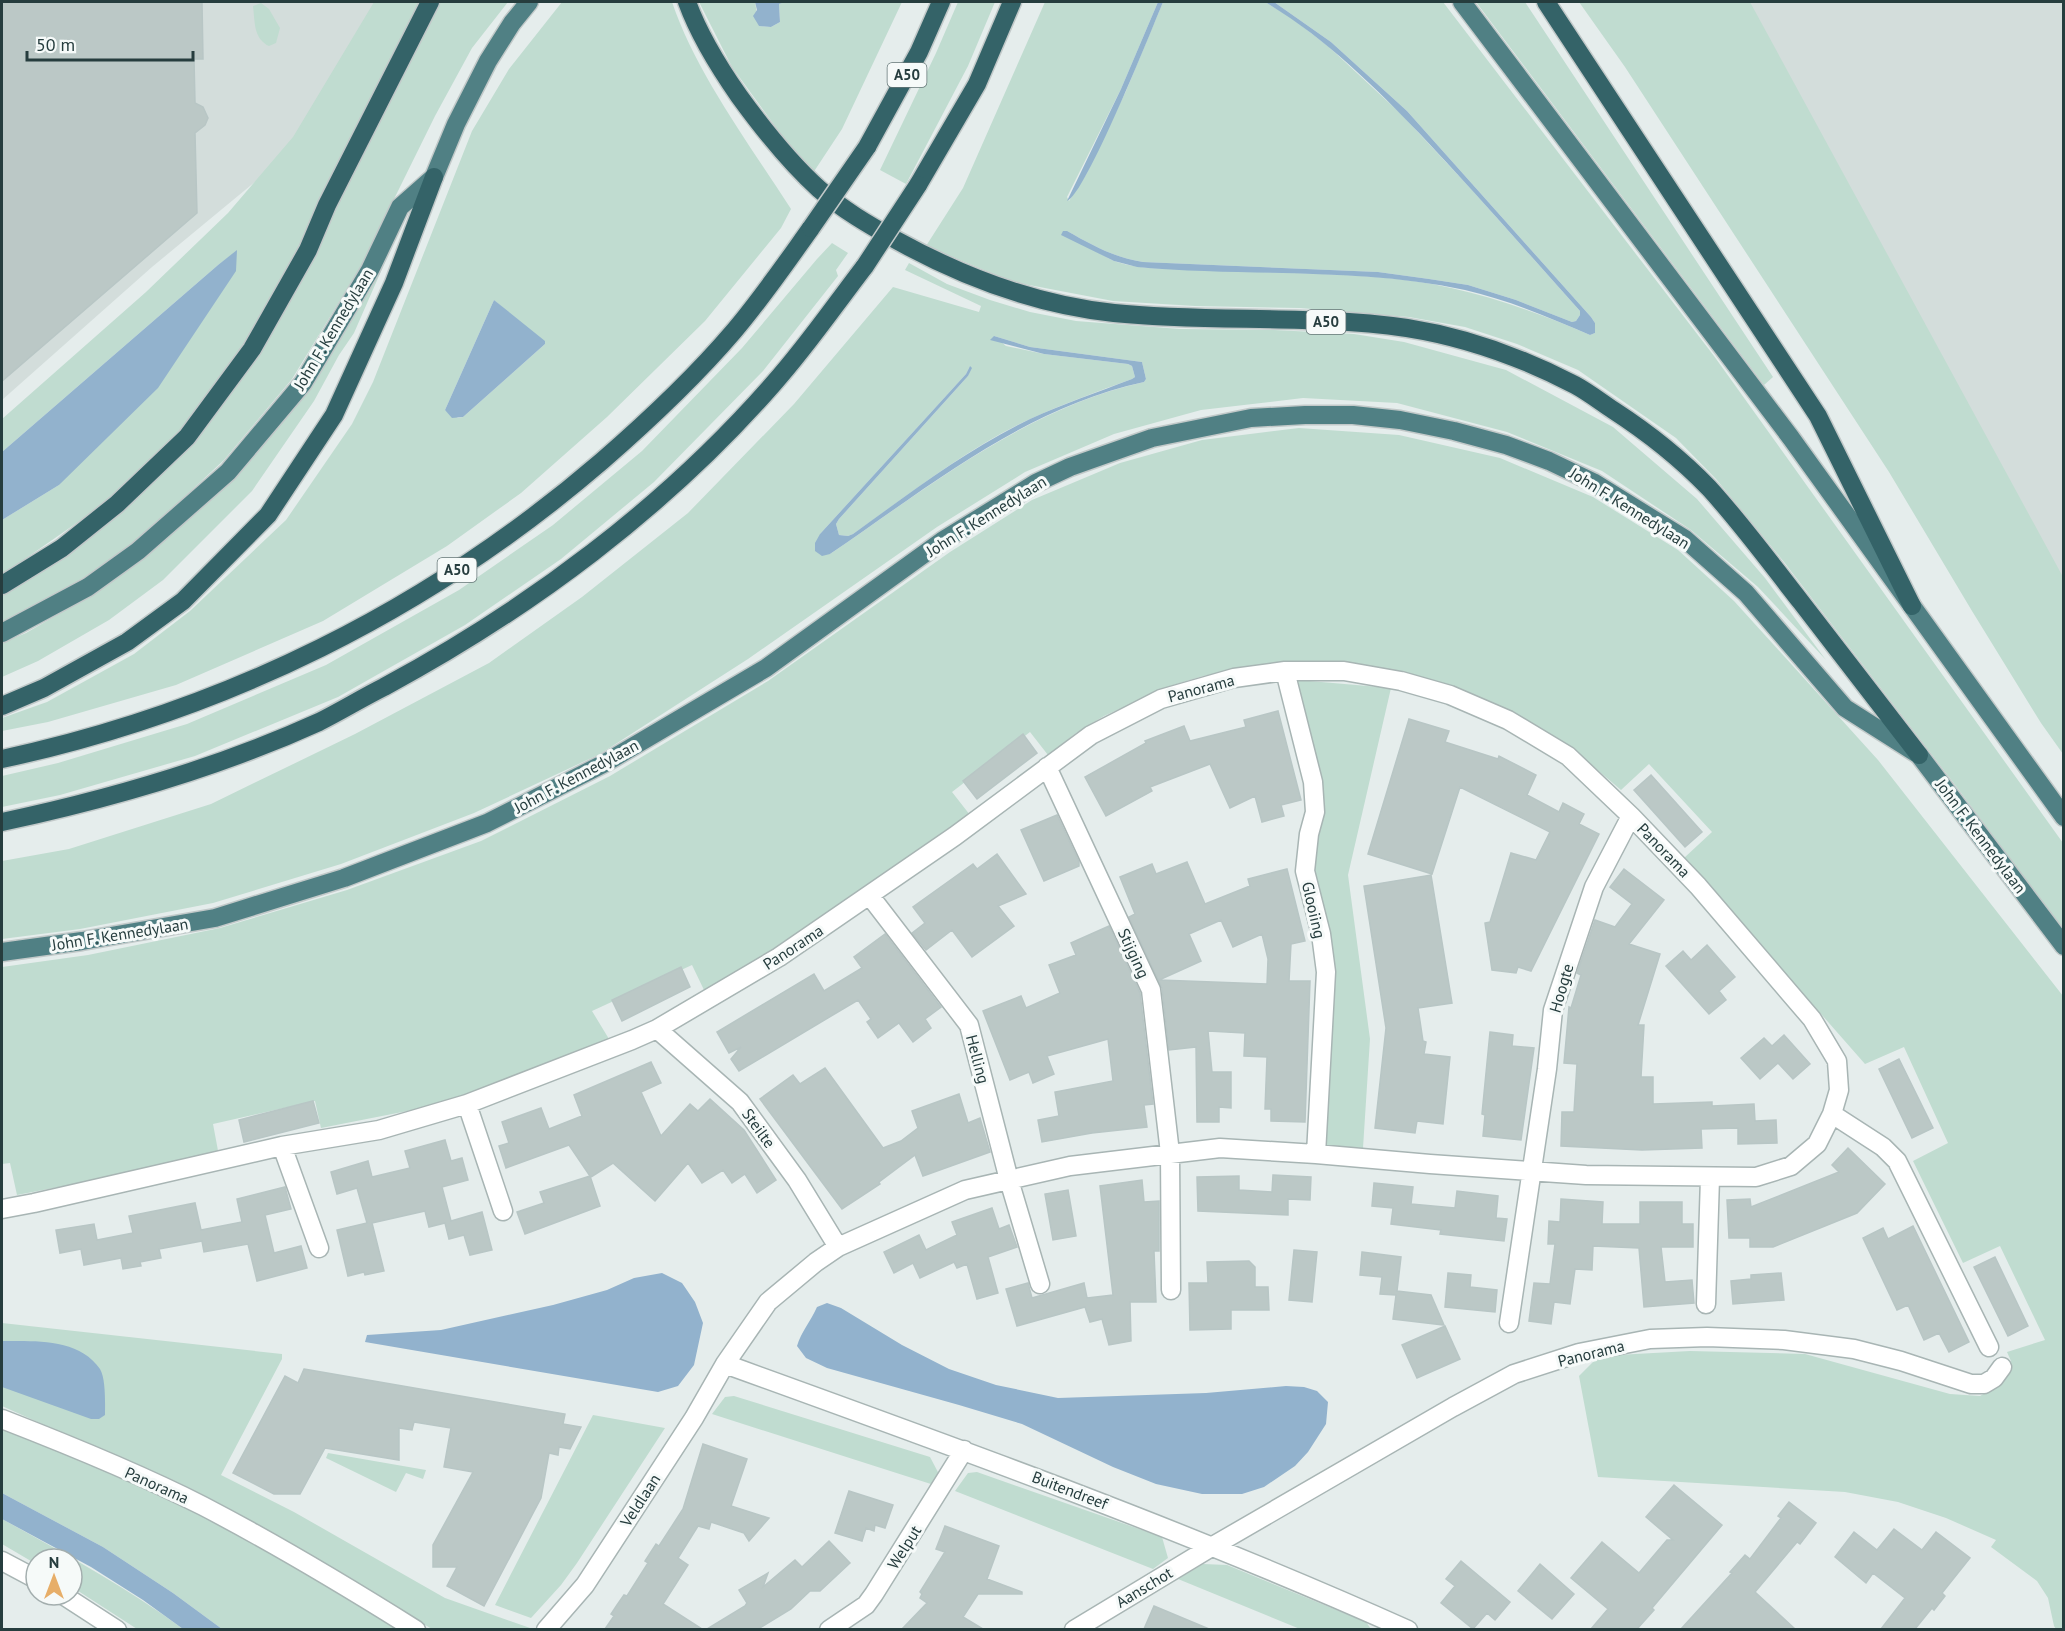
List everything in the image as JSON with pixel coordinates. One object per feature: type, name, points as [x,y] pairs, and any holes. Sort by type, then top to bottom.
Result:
[{"type":"highway","points":[[2,585],[62,548],[117,504],[187,436],[252,349],[308,250],[327,205],[430,2]]},
{"type":"highway","name":"John F. Kennedylaan","points":[[2,633],[88,587],[138,551],[228,472],[303,383],[370,270],[400,207],[434,177],[456,124],[488,62],[512,23],[529,2]]},
{"type":"highway","name":"A50","points":[[687,2],[724,74],[753,115],[788,157],[820,190],[856,218],[930,259],[968,276],[1007,291],[1060,305],[1113,313],[1197,319],[1301,320],[1408,328],[1462,341],[1512,357],[1576,386],[1629,421],[1671,453],[1707,486],[1742,526],[1919,755]]},
{"type":"highway","name":"A50","points":[[2,759],[51,748],[182,709],[318,650],[387,613],[453,572],[540,511],[612,452],[660,408],[733,332],[812,228],[867,147],[919,52],[941,2]]},
{"type":"highway","points":[[2,822],[127,792],[250,750],[319,721],[471,638],[573,567],[665,494],[774,383],[865,266],[918,185],[977,84],[1012,2]]},
{"type":"highway","points":[[1462,2],[1728,353],[2064,817]]},
{"type":"highway","points":[[1546,2],[1818,416],[1912,606]]},
{"type":"highway","points":[[2,706],[44,688],[127,642],[183,601],[268,515],[334,415],[394,283],[434,177]]},
{"type":"highway","name":"John F. Kennedylaan","points":[[2,952],[215,918],[344,878],[487,823],[605,763],[766,668],[942,541],[1036,483],[1070,467],[1152,438],[1251,418],[1305,415],[1353,415],[1400,420],[1506,445],[1549,461],[1593,482],[1685,539],[1746,593],[1845,708],[1919,755],[2064,946]]},
{"type":"street","name":"Panorama","points":[[2,1209],[282,1146],[379,1130],[467,1104],[554,1072],[657,1029],[779,957],[870,896],[1091,735],[1161,699],[1234,678],[1285,671],[1344,671],[1401,681],[1450,695],[1508,720],[1568,756],[1631,816],[1698,886],[1812,1019],[1837,1061],[1839,1090],[1832,1114],[1817,1144],[1791,1166],[1756,1178],[1530,1172],[1220,1148],[1070,1166],[965,1190],[838,1246],[816,1262],[768,1302],[726,1364]]},
{"type":"street","name":"Glooiing","points":[[1285,671],[1313,782],[1315,812],[1309,834],[1305,872],[1321,934],[1326,972],[1316,1154]]},
{"type":"street","name":"Stijging","points":[[1047,767],[1151,990],[1170,1153]]},
{"type":"street","name":"Hoogte","points":[[1530,1172],[1547,1069],[1553,1010],[1594,887],[1631,816]]},
{"type":"street","name":"Helling","points":[[870,896],[969,1025],[1010,1180]]},
{"type":"street","name":"Steilte","points":[[657,1029],[740,1102],[797,1180],[838,1246]]},
{"type":"street","points":[[467,1104],[503,1211]]},
{"type":"street","points":[[1832,1114],[1883,1147],[1897,1161],[1989,1347]]},
{"type":"street","points":[[282,1146],[319,1248]]},
{"type":"street","points":[[1170,1153],[1171,1290]]},
{"type":"street","points":[[1509,1323],[1530,1172]]},
{"type":"street","points":[[1706,1304],[1710,1178]]},
{"type":"street","points":[[1010,1180],[1040,1284]]},
{"type":"street","name":"Panorama","points":[[1214,1545],[1514,1374],[1579,1353],[1650,1339],[1707,1337],[1784,1340],[1854,1349],[1901,1361],[1971,1384],[1984,1384],[1994,1378],[2002,1367]]},
{"type":"street","name":"Buitendreef","points":[[726,1364],[964,1450],[1214,1545],[1403,1628]]},
{"type":"street","name":"Veldlaan","points":[[546,1629],[585,1585],[726,1364]]},
{"type":"street","name":"Panorama","points":[[2,1419],[185,1497],[308,1563],[416,1629]]},
{"type":"street","name":"Welput","points":[[829,1629],[866,1605],[964,1450]]},
{"type":"street","name":"Aanschot","points":[[1074,1629],[1214,1545]]},
{"type":"street","points":[[2,1561],[24,1573]]},
{"type":"street","points":[[82,1607],[117,1629]]},
{"type":"shaded area","points":[[2,2],[403,2],[366,90],[152,267],[2,400]]},
{"type":"shaded area","points":[[1611,2],[2063,2],[2063,604]]},
{"type":"green space","points":[[374,2],[423,2],[301,246],[249,338],[187,427],[111,499],[2,575],[2,520],[59,485],[237,251],[2,452],[2,419],[146,292],[228,213],[293,137]]},
{"type":"green space","points":[[437,2],[508,2],[472,48],[435,116],[361,266],[292,379],[224,460],[140,538],[83,578],[2,624],[2,594],[196,436]]},
{"type":"green space","points":[[562,2],[672,2],[682,29],[709,82],[791,209],[781,228],[705,321],[607,417],[521,493],[447,546],[323,621],[176,685],[48,722],[2,731],[2,718],[47,702],[134,654],[190,611],[286,520],[352,424],[373,382],[472,131],[509,69]],"holes":[[[494,300],[545,344],[463,417],[458,418],[445,410]]]},
{"type":"green space","points":[[699,2],[755,2],[759,26],[771,27],[780,22],[779,4],[785,2],[902,2],[842,129],[813,173],[796,155],[732,67]]},
{"type":"green space","points":[[958,2],[995,2],[968,66],[906,184],[880,170]]},
{"type":"green space","points":[[1045,2],[1158,2],[1121,89],[1067,197],[1069,201],[1087,173],[1126,91],[1163,2],[1265,2],[1289,16],[1329,47],[1401,114],[1580,311],[1580,315],[1576,321],[1572,322],[1516,300],[1468,285],[1378,272],[1143,262],[1113,254],[1067,231],[1098,252],[1126,265],[1144,267],[1353,275],[1431,284],[1512,305],[1590,335],[1595,333],[1595,323],[1591,317],[1407,111],[1331,42],[1274,2],[1443,2],[1714,356],[2063,843],[2063,930],[1784,562],[1716,479],[1676,438],[1578,370],[1517,344],[1465,327],[1409,317],[1300,308],[1195,306],[1113,301],[1013,282],[926,246],[963,188]]},
{"type":"green space","points":[[1476,2],[1525,2],[1773,377],[1764,385]]},
{"type":"green space","points":[[1579,2],[1750,2],[2063,577],[2063,754],[2041,723],[1889,472],[1625,67]]},
{"type":"green space","points":[[261,3],[269,9],[280,28],[276,43],[269,46],[257,34],[253,6]]},
{"type":"green space","points":[[413,198],[354,333],[314,401],[252,491],[163,580],[109,620],[38,661],[2,677],[2,643],[26,633],[95,593],[150,554],[240,473],[308,387]]},
{"type":"green space","points":[[832,243],[848,253],[836,270],[838,276],[763,371],[654,482],[561,559],[465,625],[338,697],[195,756],[60,795],[2,807],[2,776],[58,763],[187,724],[326,665],[459,590],[553,525],[642,451],[742,348]]},
{"type":"green space","points":[[909,263],[947,284],[990,300],[1030,312],[1076,321],[1180,329],[1354,334],[1404,342],[1506,370],[1613,427],[1697,499],[1765,578],[1826,660],[1758,587],[1691,530],[1602,471],[1507,432],[1397,403],[1303,398],[1201,410],[1114,434],[1025,472],[937,527],[748,659],[600,754],[474,813],[341,864],[213,903],[80,929],[2,939],[2,861],[69,849],[211,804],[355,734],[489,663],[582,597],[688,513],[794,404],[893,287],[979,312],[981,306],[905,270]],"holes":[[[994,336],[1030,347],[1142,362],[1146,379],[1144,382],[1100,394],[1058,411],[1018,431],[941,477],[830,554],[820,534],[966,374],[970,366],[968,376],[839,519],[836,524],[839,535],[853,534],[939,472],[1007,430],[1055,408],[1135,377],[1132,366],[1128,364],[1044,354],[1006,346]]]},
{"type":"green space","points":[[1299,428],[1399,435],[1500,458],[1593,497],[1678,550],[1734,601],[1878,760],[2063,996],[2063,1629],[2056,1629],[2054,1626],[2048,1598],[2037,1581],[1991,1547],[1996,1540],[1946,1518],[1898,1502],[1845,1492],[1598,1477],[1579,1376],[1599,1356],[1690,1351],[1805,1354],[1950,1394],[1980,1396],[2004,1380],[2011,1361],[2007,1352],[2045,1340],[2000,1246],[1963,1263],[1913,1161],[1948,1143],[1904,1047],[1865,1064],[1684,858],[1712,832],[1649,764],[1621,790],[1562,743],[1412,676],[1230,671],[1170,686],[1104,716],[1076,733],[1048,755],[1030,732],[952,792],[970,815],[809,929],[704,990],[692,965],[592,1011],[609,1039],[537,1070],[443,1104],[321,1128],[315,1101],[213,1124],[219,1156],[17,1195],[10,1163],[2,1164],[2,967],[88,955],[220,928],[347,890],[481,841],[610,776],[768,681],[950,552],[1032,500],[1120,463],[1202,440]]},
{"type":"green space","points":[[1298,680],[1391,688],[1348,875],[1370,1039],[1363,1148],[1324,1145],[1335,970],[1312,869],[1322,808]]},
{"type":"green space","points":[[2,1323],[282,1354],[282,1359],[221,1475],[294,1512],[445,1598],[533,1629],[432,1629],[335,1571],[164,1479],[2,1406]]},
{"type":"green space","points":[[734,1396],[930,1457],[940,1476],[934,1485],[712,1414],[725,1397]]},
{"type":"green space","points":[[593,1415],[665,1428],[577,1563],[561,1585],[531,1618],[495,1605]]},
{"type":"green space","points":[[2,1427],[87,1462],[228,1528],[399,1629],[222,1629],[173,1593],[103,1547],[2,1493]]},
{"type":"green space","points":[[328,1453],[426,1470],[423,1479],[406,1473],[396,1492],[326,1458]]},
{"type":"green space","points":[[977,1472],[1162,1537],[1168,1558],[1153,1569],[955,1491],[968,1473]]},
{"type":"green space","points":[[2,1519],[52,1547],[24,1547],[24,1557],[2,1544]]},
{"type":"green space","points":[[1203,1564],[1227,1565],[1366,1622],[1371,1629],[1300,1629],[1178,1579]]},
{"type":"green space","points":[[84,1566],[183,1629],[137,1629],[84,1595]]},
{"type":"water","points":[[755,2],[785,2],[779,4],[780,22],[771,27],[759,26],[753,16],[757,10]]},
{"type":"water","points":[[1158,2],[1163,2],[1118,110],[1088,172],[1076,192],[1067,201],[1121,89]]},
{"type":"water","points":[[1265,2],[1274,2],[1331,42],[1407,111],[1591,317],[1595,323],[1595,333],[1590,335],[1513,304],[1465,290],[1384,278],[1343,275],[1137,267],[1114,261],[1061,235],[1063,231],[1067,231],[1113,254],[1143,262],[1378,272],[1468,285],[1516,300],[1572,322],[1576,321],[1580,311],[1403,116],[1328,46]]},
{"type":"water","points":[[237,250],[236,271],[158,388],[59,485],[2,520],[2,452]]},
{"type":"water","points":[[494,300],[545,341],[545,344],[463,417],[452,418],[445,410]]},
{"type":"water","points":[[994,336],[1030,347],[1142,362],[1146,379],[1144,382],[1100,394],[1058,410],[1018,430],[941,477],[830,554],[822,556],[815,551],[815,543],[820,534],[966,374],[970,366],[972,368],[968,376],[839,519],[836,524],[839,535],[853,534],[939,472],[1007,431],[1030,419],[1135,377],[1132,366],[1128,364],[1044,354],[990,340]]},
{"type":"water","points":[[662,1273],[682,1283],[695,1302],[703,1323],[694,1365],[678,1386],[658,1392],[365,1342],[367,1335],[441,1330],[553,1305],[607,1290],[634,1278]]},
{"type":"water","points":[[827,1303],[841,1308],[902,1345],[949,1369],[996,1385],[1058,1398],[1206,1393],[1286,1386],[1304,1387],[1317,1391],[1328,1402],[1326,1424],[1308,1452],[1295,1466],[1264,1487],[1242,1494],[1202,1494],[1156,1484],[1113,1467],[1022,1424],[827,1368],[806,1358],[797,1346],[817,1307]]},
{"type":"water","points":[[2,1341],[55,1343],[80,1352],[91,1359],[100,1369],[103,1379],[105,1415],[99,1419],[91,1419],[2,1387]]},
{"type":"water","points":[[2,1493],[103,1547],[173,1593],[222,1629],[183,1629],[143,1600],[84,1563],[84,1547],[54,1547],[2,1519]]},
{"type":"building","points":[[2,2],[202,2],[203,59],[194,59],[195,103],[203,107],[208,118],[205,125],[195,133],[197,213],[2,381]]},
{"type":"building","points":[[1278,711],[1301,800],[1281,805],[1284,816],[1262,822],[1255,796],[1230,808],[1210,764],[1150,787],[1152,791],[1106,816],[1085,777],[1146,743],[1145,741],[1184,726],[1190,741],[1246,727],[1244,720]]},
{"type":"building","points":[[1409,719],[1449,731],[1445,742],[1498,759],[1499,756],[1536,775],[1527,795],[1559,812],[1563,803],[1584,814],[1579,824],[1599,834],[1531,971],[1518,967],[1516,973],[1492,970],[1485,923],[1490,922],[1511,853],[1536,860],[1550,832],[1460,787],[1432,874],[1368,854]]},
{"type":"building","points":[[1023,734],[1037,753],[977,799],[963,781]]},
{"type":"building","points":[[1651,775],[1702,832],[1685,847],[1634,790]]},
{"type":"building","points":[[1057,815],[1079,866],[1044,881],[1021,830]]},
{"type":"building","points":[[997,854],[1026,894],[998,906],[1014,926],[972,957],[952,930],[926,950],[912,933],[925,923],[913,907],[973,864],[977,869]]},
{"type":"building","points":[[1187,862],[1205,904],[1250,886],[1248,879],[1287,869],[1305,941],[1291,944],[1289,981],[1310,981],[1305,1122],[1271,1121],[1271,1109],[1265,1109],[1267,1057],[1244,1056],[1245,1033],[1208,1031],[1212,1072],[1231,1072],[1231,1108],[1219,1107],[1219,1122],[1197,1122],[1196,1047],[1169,1050],[1162,988],[1129,917],[1135,914],[1120,877],[1152,864],[1156,874]],"holes":[[[1221,920],[1233,947],[1262,934],[1268,959],[1267,984],[1159,980],[1201,961],[1189,934]]]},
{"type":"building","points":[[1624,869],[1664,900],[1629,944],[1660,954],[1638,1025],[1644,1025],[1641,1077],[1653,1077],[1653,1104],[1712,1102],[1712,1106],[1754,1104],[1755,1121],[1776,1120],[1777,1143],[1738,1144],[1738,1128],[1701,1129],[1702,1148],[1642,1150],[1561,1146],[1562,1112],[1574,1112],[1577,1064],[1564,1063],[1569,1007],[1571,1008],[1581,975],[1577,973],[1595,920],[1615,927],[1632,904],[1610,887]]},
{"type":"building","points":[[1431,875],[1452,1003],[1418,1008],[1423,1041],[1426,1042],[1424,1054],[1450,1057],[1443,1124],[1417,1121],[1415,1133],[1375,1128],[1386,1028],[1364,886]]},
{"type":"building","points":[[1109,926],[1140,993],[1153,1104],[1144,1105],[1147,1127],[1092,1133],[1042,1142],[1038,1120],[1059,1116],[1055,1092],[1113,1081],[1108,1039],[1047,1056],[1054,1074],[1033,1083],[1029,1072],[1010,1080],[983,1011],[1021,996],[1026,1008],[1060,993],[1049,965],[1076,955],[1071,943]]},
{"type":"building","points":[[885,934],[941,1007],[925,1019],[931,1028],[913,1042],[899,1023],[878,1038],[867,1022],[871,1019],[858,1000],[739,1071],[731,1059],[741,1047],[729,1053],[717,1032],[814,974],[824,991],[862,968],[854,957]]},
{"type":"building","points":[[1707,945],[1735,977],[1719,991],[1726,1000],[1709,1014],[1666,966],[1683,951],[1691,960]]},
{"type":"building","points":[[681,967],[690,987],[622,1021],[612,1000]]},
{"type":"building","points":[[1490,1032],[1513,1035],[1512,1046],[1534,1048],[1521,1140],[1483,1136],[1485,1115],[1482,1114]]},
{"type":"building","points":[[1784,1035],[1810,1064],[1793,1079],[1778,1063],[1760,1079],[1741,1058],[1764,1038],[1772,1046]]},
{"type":"building","points":[[1899,1059],[1933,1128],[1912,1138],[1879,1069]]},
{"type":"building","points":[[651,1062],[661,1083],[641,1092],[661,1136],[690,1104],[698,1111],[710,1099],[744,1130],[776,1180],[757,1193],[745,1174],[732,1183],[723,1170],[702,1183],[688,1163],[655,1201],[613,1163],[591,1177],[569,1145],[506,1168],[499,1146],[509,1143],[502,1122],[541,1108],[549,1129],[582,1116],[574,1095]]},
{"type":"building","points":[[825,1068],[883,1148],[901,1141],[918,1128],[912,1111],[959,1094],[968,1123],[980,1118],[990,1152],[923,1176],[915,1155],[879,1182],[880,1184],[842,1209],[760,1099],[793,1075],[800,1084]]},
{"type":"building","points":[[313,1101],[319,1123],[244,1142],[239,1120]]},
{"type":"building","points":[[445,1140],[451,1161],[462,1158],[468,1180],[442,1187],[451,1221],[482,1212],[492,1250],[470,1255],[464,1235],[449,1239],[445,1223],[429,1227],[425,1211],[372,1223],[384,1271],[348,1276],[337,1230],[367,1223],[357,1188],[337,1194],[331,1172],[368,1161],[372,1177],[410,1168],[405,1151]]},
{"type":"building","points":[[1848,1148],[1885,1184],[1857,1213],[1773,1247],[1750,1247],[1750,1238],[1729,1238],[1727,1200],[1750,1199],[1751,1207],[1839,1172],[1832,1165]]},
{"type":"building","points":[[1273,1175],[1311,1177],[1310,1200],[1288,1199],[1288,1215],[1198,1211],[1197,1177],[1239,1176],[1239,1190],[1272,1192]]},
{"type":"building","points":[[590,1176],[600,1206],[525,1234],[517,1212],[544,1203],[540,1192]]},
{"type":"building","points":[[1142,1180],[1144,1202],[1159,1201],[1159,1251],[1154,1251],[1156,1302],[1130,1302],[1131,1341],[1109,1345],[1102,1319],[1090,1322],[1085,1307],[1017,1326],[1006,1289],[1028,1283],[1032,1298],[1084,1283],[1087,1298],[1113,1295],[1100,1186]]},
{"type":"building","points":[[1374,1183],[1413,1187],[1411,1204],[1455,1208],[1457,1191],[1498,1196],[1496,1218],[1507,1219],[1504,1241],[1440,1234],[1441,1230],[1391,1224],[1393,1208],[1372,1206]]},
{"type":"building","points":[[285,1187],[291,1209],[265,1215],[274,1253],[301,1246],[307,1268],[257,1281],[248,1244],[204,1252],[202,1241],[159,1249],[161,1258],[140,1262],[141,1266],[123,1269],[121,1258],[84,1265],[81,1249],[60,1253],[56,1230],[94,1224],[97,1240],[133,1233],[129,1216],[195,1203],[201,1230],[242,1222],[237,1199]]},
{"type":"building","points":[[1068,1190],[1076,1236],[1053,1240],[1045,1194]]},
{"type":"building","points":[[1561,1199],[1603,1202],[1602,1224],[1640,1224],[1640,1202],[1682,1202],[1682,1224],[1693,1224],[1693,1247],[1661,1247],[1665,1282],[1692,1280],[1694,1303],[1644,1307],[1639,1248],[1593,1246],[1592,1270],[1575,1269],[1570,1304],[1554,1302],[1551,1324],[1529,1321],[1534,1283],[1550,1284],[1555,1244],[1548,1244],[1549,1221],[1560,1222]]},
{"type":"building","points":[[992,1208],[999,1229],[1009,1225],[1017,1247],[988,1257],[998,1293],[977,1299],[967,1264],[957,1268],[954,1262],[920,1278],[913,1263],[894,1273],[884,1252],[919,1235],[926,1250],[957,1235],[952,1222]]},
{"type":"building","points":[[1913,1226],[1969,1342],[1949,1352],[1939,1333],[1924,1340],[1908,1305],[1897,1310],[1863,1238],[1883,1228],[1888,1239]]},
{"type":"building","points":[[1294,1250],[1317,1252],[1312,1302],[1289,1300]]},
{"type":"building","points":[[1362,1252],[1401,1257],[1397,1291],[1431,1295],[1444,1325],[1393,1319],[1396,1295],[1380,1294],[1382,1277],[1360,1275]]},
{"type":"building","points":[[1995,1257],[2028,1326],[2008,1336],[1974,1267]]},
{"type":"building","points":[[1249,1261],[1255,1267],[1255,1287],[1268,1287],[1269,1310],[1231,1310],[1231,1329],[1190,1330],[1189,1283],[1208,1283],[1207,1262]]},
{"type":"building","points":[[1448,1273],[1471,1275],[1470,1287],[1497,1290],[1495,1312],[1445,1307]]},
{"type":"building","points":[[1781,1273],[1784,1300],[1733,1304],[1731,1281],[1751,1279],[1751,1275]]},
{"type":"building","points":[[1445,1326],[1460,1359],[1417,1378],[1402,1345]]},
{"type":"building","points":[[304,1369],[565,1414],[563,1424],[581,1427],[570,1449],[559,1447],[558,1455],[549,1453],[541,1498],[484,1606],[447,1586],[457,1567],[433,1567],[433,1545],[473,1472],[444,1467],[451,1428],[414,1422],[412,1430],[399,1428],[399,1460],[325,1448],[300,1494],[274,1494],[233,1473],[285,1376],[298,1383]]},
{"type":"building","points":[[703,1444],[747,1459],[731,1506],[769,1518],[749,1541],[744,1533],[711,1522],[709,1529],[698,1526],[678,1558],[688,1565],[663,1604],[702,1629],[605,1629],[614,1616],[611,1614],[624,1595],[627,1596],[648,1563],[645,1561],[656,1544],[659,1546],[683,1509]]},
{"type":"building","points":[[1674,1485],[1722,1525],[1637,1629],[1591,1629],[1608,1609],[1571,1578],[1602,1542],[1639,1573],[1667,1540],[1673,1540],[1646,1517]]},
{"type":"building","points":[[849,1491],[893,1505],[885,1528],[875,1525],[874,1531],[866,1528],[862,1541],[835,1533]]},
{"type":"building","points":[[1789,1502],[1816,1523],[1800,1544],[1797,1542],[1755,1592],[1795,1629],[1681,1629],[1732,1573],[1730,1572],[1745,1555],[1750,1559],[1781,1518],[1778,1516]]},
{"type":"building","points":[[945,1526],[999,1546],[987,1579],[1022,1592],[1022,1594],[978,1594],[963,1617],[983,1629],[902,1629],[927,1603],[920,1598],[922,1594],[920,1592],[945,1552],[936,1549]]},
{"type":"building","points":[[1894,1529],[1922,1550],[1936,1532],[1970,1558],[1942,1593],[1945,1596],[1915,1629],[1881,1629],[1905,1598],[1873,1573],[1866,1583],[1835,1557],[1854,1532],[1877,1550]]},
{"type":"building","points":[[829,1541],[850,1563],[820,1591],[810,1591],[791,1609],[758,1629],[707,1629],[745,1606],[747,1603],[739,1590],[768,1573],[763,1587],[795,1560],[802,1567]]},
{"type":"building","points":[[1461,1561],[1510,1602],[1495,1620],[1487,1613],[1473,1629],[1441,1603],[1455,1586],[1446,1579]]},
{"type":"building","points":[[1540,1564],[1574,1594],[1552,1619],[1518,1591]]},
{"type":"building","points":[[1154,1606],[1209,1629],[1144,1629]]}]
